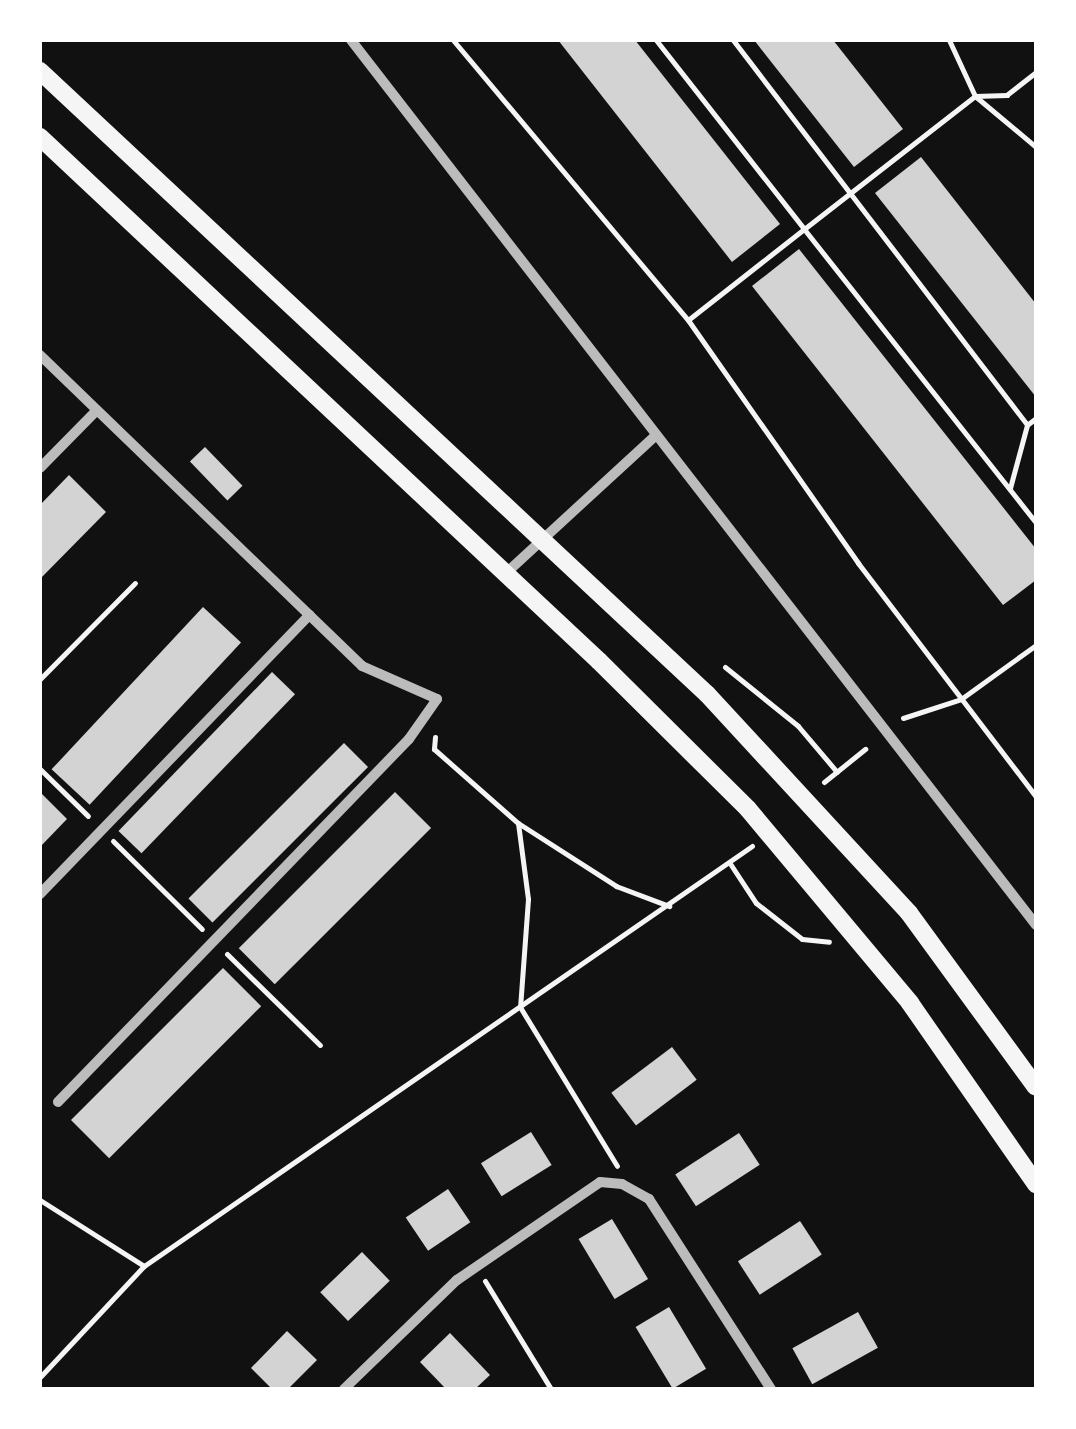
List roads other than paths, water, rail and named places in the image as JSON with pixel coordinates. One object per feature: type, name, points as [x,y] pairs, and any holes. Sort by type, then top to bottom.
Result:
[{"type":"main road","points":[[40,71],[546,541],[808,798],[909,914],[1036,1088]]},
{"type":"main road","points":[[40,137],[505,574],[748,809],[910,1003],[1036,1184]]},
{"type":"street","points":[[352,40],[653,438],[1036,925]]},
{"type":"street","points":[[40,356],[362,666],[437,699],[409,739],[58,1102]]},
{"type":"street","points":[[40,468],[97,410]]},
{"type":"street","points":[[505,574],[546,541],[653,438]]},
{"type":"street","points":[[40,894],[309,615]]},
{"type":"street","points":[[344,1389],[413,1317],[476,1266],[600,1182],[617,1183],[649,1199],[772,1389]]}]
